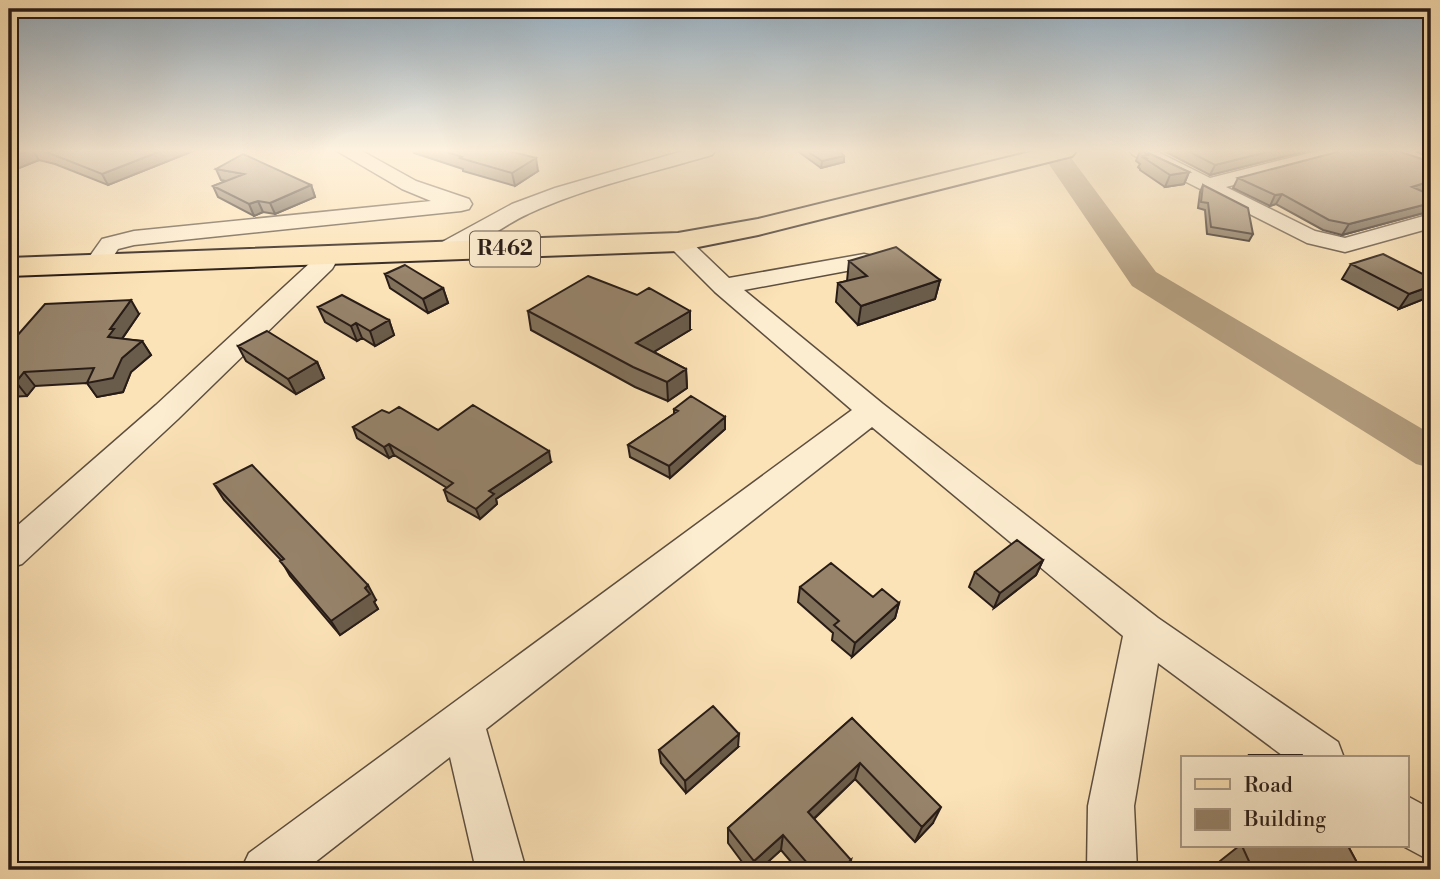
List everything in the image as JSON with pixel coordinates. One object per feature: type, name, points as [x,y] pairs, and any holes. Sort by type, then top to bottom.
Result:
[{"type":"main road","name":"R462","points":[[9,267],[678,242],[758,228],[900,192]]},
{"type":"street","points":[[428,192],[502,219]]},
{"type":"street","points":[[441,252],[520,209],[566,192]]},
{"type":"street","points":[[1222,192],[1307,236],[1329,243],[1346,245],[1431,221]]},
{"type":"street","points":[[97,263],[110,244],[134,238],[461,204]]},
{"type":"street","points":[[678,242],[724,287],[872,411],[1144,630],[1319,756]]},
{"type":"street","points":[[9,554],[167,412],[323,264],[321,256]]},
{"type":"street","points":[[724,287],[864,261]]},
{"type":"street","points":[[266,870],[872,411]]},
{"type":"street","points":[[1112,870],[1111,806],[1144,630]]},
{"type":"street","points":[[463,722],[501,870]]},
{"type":"street","points":[[1408,821],[1431,837]]},
{"type":"building","points":[[225,192],[295,192],[270,203],[258,201],[249,204]]},
{"type":"building","points":[[1202,192],[1217,192],[1248,208],[1253,234],[1211,227],[1208,203],[1201,202]]},
{"type":"building","points":[[1269,192],[1424,192],[1431,195],[1431,203],[1349,224],[1329,220],[1282,194]]},
{"type":"building","points":[[896,247],[940,280],[861,306],[838,283],[867,276],[849,261]]},
{"type":"building","points":[[1383,254],[1431,278],[1431,286],[1409,294],[1351,264]]},
{"type":"building","points":[[405,265],[443,288],[423,299],[385,274]]},
{"type":"building","points":[[588,276],[637,295],[649,288],[690,311],[636,343],[686,369],[667,382],[633,367],[528,311]]},
{"type":"building","points":[[342,295],[389,320],[370,331],[356,323],[351,326],[318,307]]},
{"type":"building","points":[[131,300],[110,329],[114,329],[108,337],[142,341],[122,358],[113,378],[87,383],[94,368],[24,372],[16,382],[9,382],[9,345],[45,304]]},
{"type":"building","points":[[267,331],[317,362],[288,379],[238,346]]},
{"type":"building","points":[[691,396],[725,417],[669,466],[628,445],[678,411],[674,409]]},
{"type":"building","points":[[473,405],[549,451],[489,491],[494,494],[476,509],[444,490],[453,483],[389,444],[384,447],[353,427],[382,410],[389,413],[399,407],[438,430]]},
{"type":"building","points":[[252,465],[368,585],[365,588],[370,594],[331,621],[280,561],[284,559],[214,484]]},
{"type":"building","points":[[1017,540],[1043,560],[1000,593],[975,572]]},
{"type":"building","points":[[831,563],[873,597],[882,589],[899,603],[855,643],[834,625],[839,621],[800,587]]},
{"type":"building","points":[[713,706],[739,734],[685,781],[659,750]]},
{"type":"building","points":[[852,718],[941,807],[922,827],[860,763],[808,812],[851,860],[840,870],[802,870],[809,865],[783,835],[754,861],[728,828]]},
{"type":"building","points":[[1249,755],[1303,756],[1249,756]]},
{"type":"building","points":[[1243,848],[1349,848],[1361,870],[1253,870]]},
{"type":"building","points":[[966,863],[972,870],[958,870]]},
{"type":"waterway","points":[[1082,192],[1144,279],[1431,453]]}]
